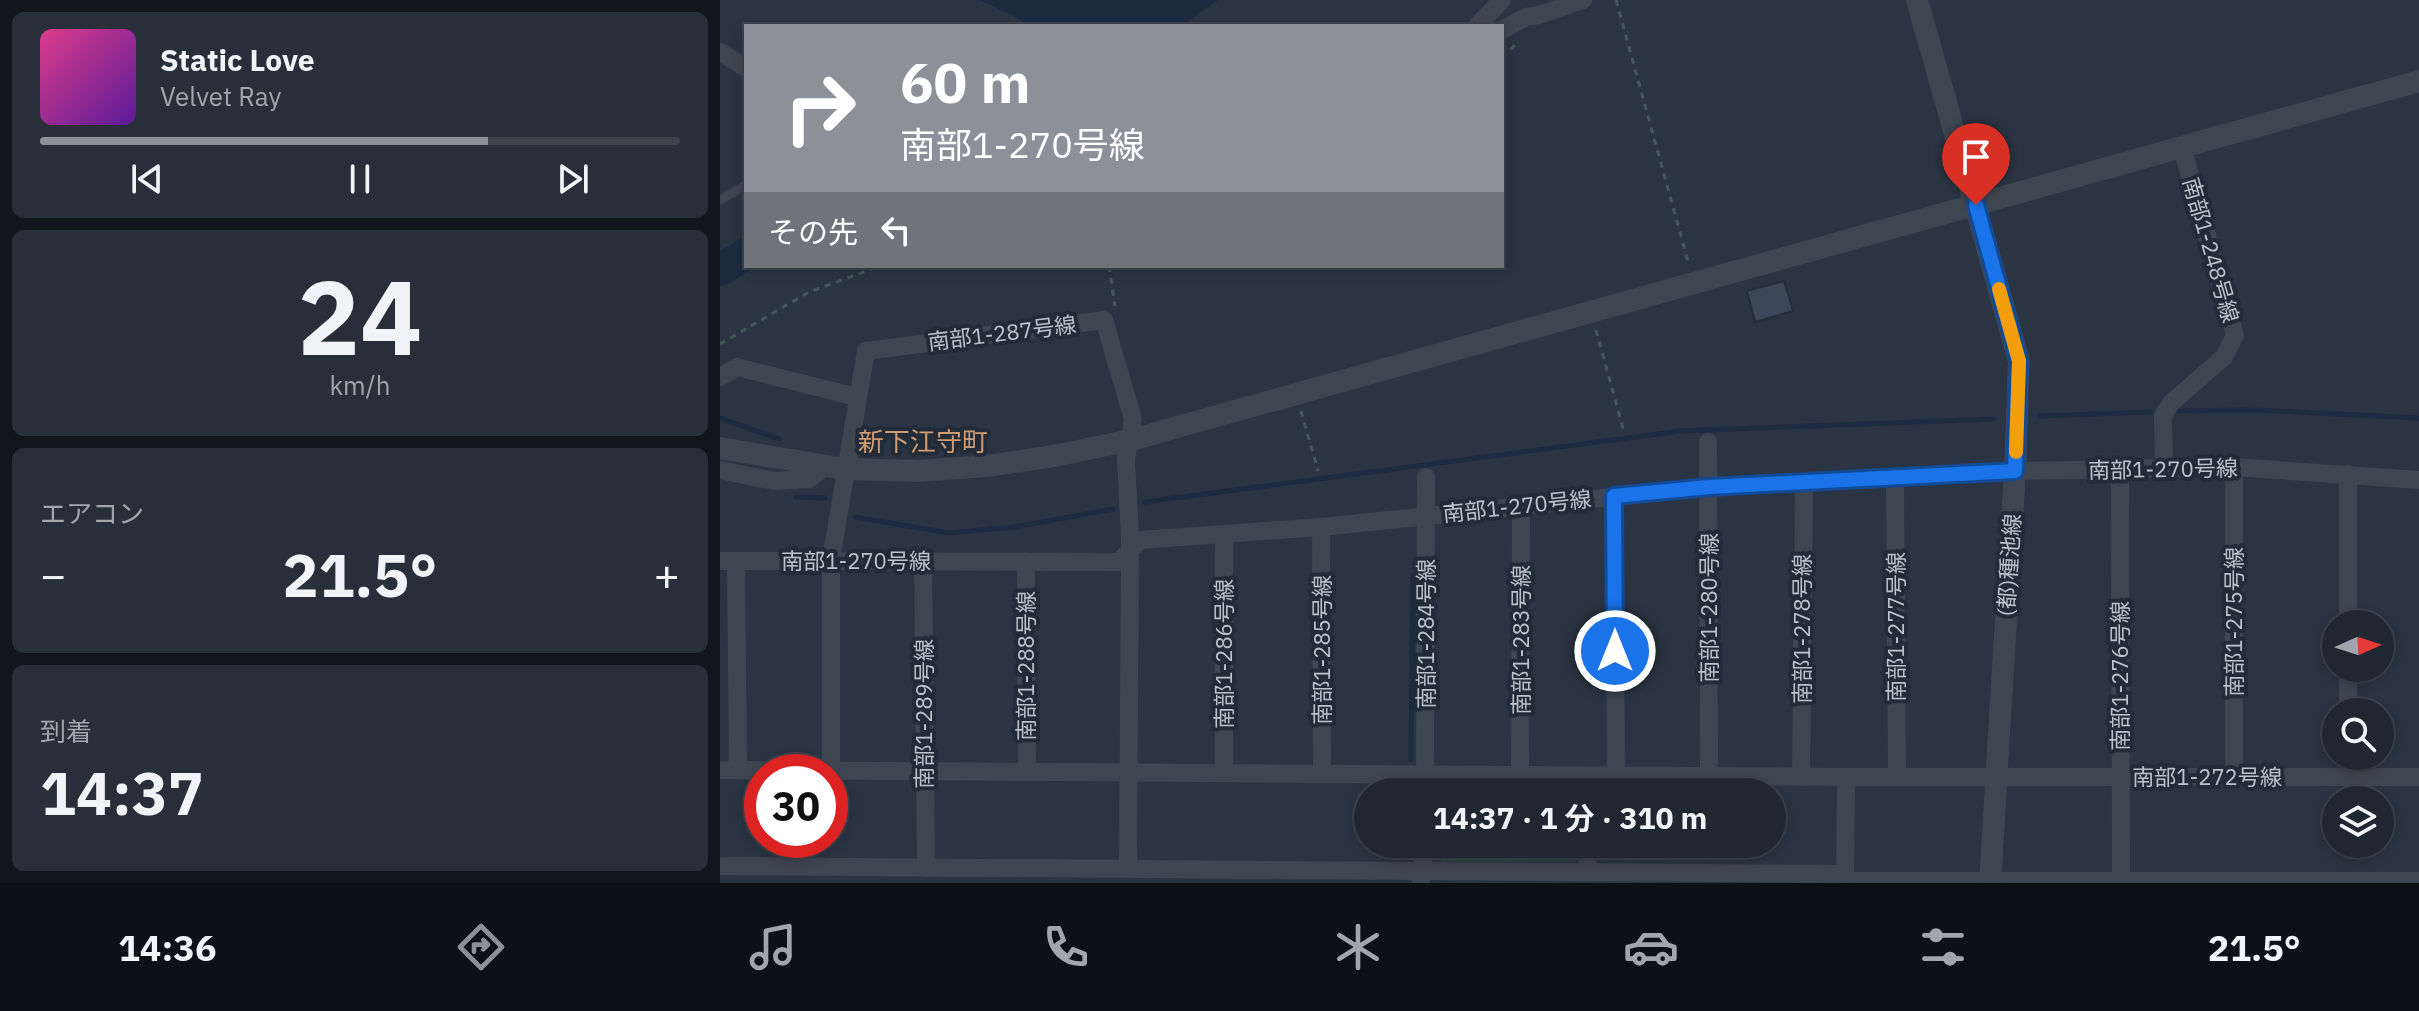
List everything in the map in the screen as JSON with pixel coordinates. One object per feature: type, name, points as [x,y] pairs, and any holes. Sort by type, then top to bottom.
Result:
[{"type":"street","points":[[1479,24],[1502,0]]},
{"type":"street","points":[[1504,29],[1526,17],[1583,0]]},
{"type":"street","name":"(都)種池線","points":[[1917,0],[2019,361],[1990,882]]},
{"type":"street","points":[[720,52],[744,67]]},
{"type":"street","points":[[720,448],[734,453],[836,467],[918,471],[987,466],[1131,440],[2419,81]]},
{"type":"street","name":"南部1-248号線","points":[[2164,468],[2163,416],[2171,403],[2224,357],[2235,335],[2182,147]]},
{"type":"street","name":"南部1-287号線","points":[[831,754],[831,560],[836,467],[857,397],[866,351],[1104,320],[1133,419],[1126,459],[1129,552],[1128,868]]},
{"type":"street","points":[[720,377],[737,367],[857,397]]},
{"type":"street","name":"南部1-280号線","points":[[1708,442],[1709,775]]},
{"type":"street","points":[[720,470],[774,481],[809,479],[836,467]]},
{"type":"street","name":"南部1-270号線","points":[[728,561],[1119,562],[1140,540],[1321,527],[1709,487],[2015,471],[2234,467],[2419,480]]},
{"type":"street","name":"南部1-275号線","points":[[2234,467],[2234,777]]},
{"type":"street","name":"南部1-276号線","points":[[2120,469],[2121,882]]},
{"type":"street","points":[[2348,474],[2348,610]]},
{"type":"street","name":"南部1-284号線","points":[[1425,778],[1426,477]]},
{"type":"street","name":"南部1-277号線","points":[[1895,477],[1897,777]]},
{"type":"street","name":"南部1-278号線","points":[[1801,777],[1804,482]]},
{"type":"street","points":[[1614,496],[1616,774]]},
{"type":"street","name":"南部1-283号線","points":[[1520,774],[1521,506]]},
{"type":"street","name":"南部1-285号線","points":[[1321,527],[1322,772]]},
{"type":"street","name":"南部1-286号線","points":[[1224,535],[1224,772]]},
{"type":"street","points":[[728,561],[729,770]]},
{"type":"street","name":"南部1-289号線","points":[[923,561],[926,868]]},
{"type":"street","name":"南部1-288号線","points":[[1026,561],[1027,771]]},
{"type":"street","name":"南部1-272号線","points":[[848,770],[1322,772],[1378,778]]},
{"type":"street","points":[[2348,770],[2348,776]]},
{"type":"street","name":"南部1-272号線","points":[[1478,778],[1520,774],[1549,778]]},
{"type":"street","name":"南部1-272号線","points":[[1603,778],[1616,774],[2419,777]]},
{"type":"street","points":[[1845,877],[1846,777]]},
{"type":"street","points":[[1588,858],[1588,872]]},
{"type":"street","points":[[720,866],[1128,868],[1422,877],[1588,872],[1699,878],[1839,874],[1852,881],[2419,881]]},
{"type":"lane","points":[[720,200],[744,186]]},
{"type":"path","points":[[1616,0],[1694,284]]},
{"type":"path","points":[[720,344],[809,292],[875,268]]},
{"type":"path","points":[[1104,320],[1113,316],[1116,306],[1109,268]]},
{"type":"path","points":[[1591,311],[1624,432]]},
{"type":"path","points":[[1296,392],[1318,471]]},
{"type":"green space","points":[[1438,858],[1579,858],[1574,862],[1443,863]]},
{"type":"water","points":[[980,0],[1218,0],[1184,24],[1025,24]]},
{"type":"building","points":[[1784,281],[1793,311],[1755,322],[1747,291]]},
{"type":"waterway","points":[[720,270],[744,255]]},
{"type":"waterway","points":[[2170,411],[2254,410],[2419,418]]},
{"type":"waterway","points":[[2040,416],[2150,412]]},
{"type":"waterway","points":[[720,418],[779,439]]},
{"type":"waterway","points":[[1145,502],[1680,431],[1994,419]]},
{"type":"waterway","points":[[796,497],[825,498]]},
{"type":"waterway","points":[[855,517],[948,533],[1015,527],[1114,509]]},
{"type":"waterway","points":[[1411,759],[1413,576]]},
{"type":"slow traffic","points":[[1999,289],[2019,361],[2016,452]]},
{"type":"district","name":"新下江守町","points":[[923,442]]},
{"type":"route","points":[[1615,651],[1614,496],[1709,487],[2015,471],[2019,361],[1976,205]]}]
